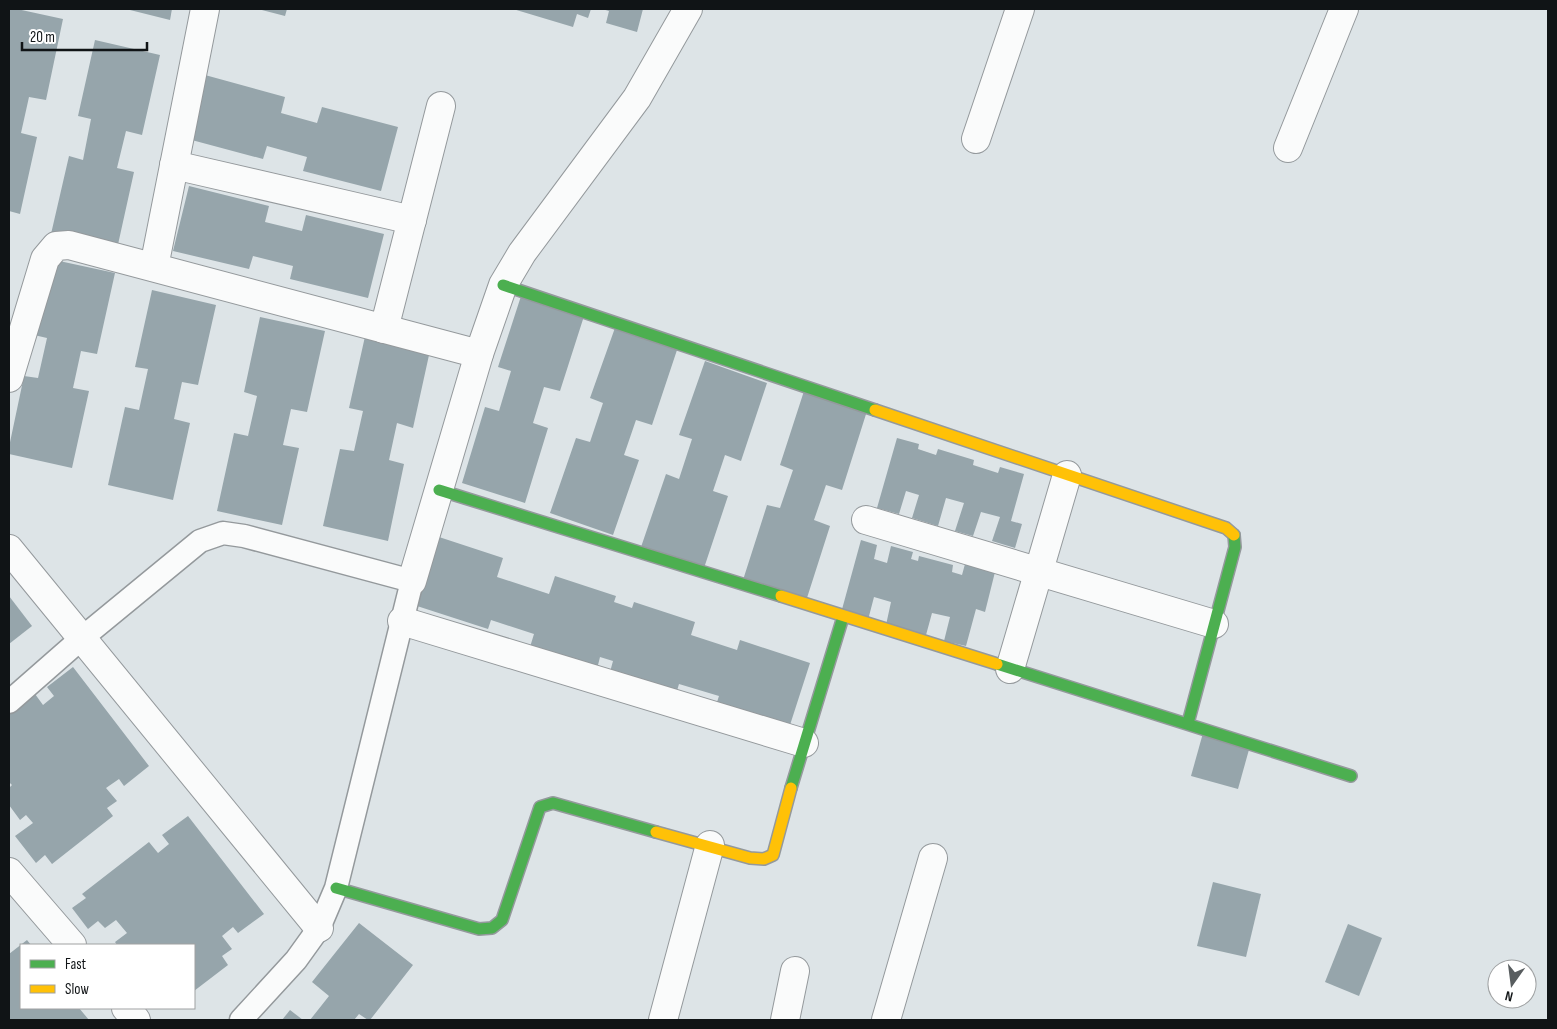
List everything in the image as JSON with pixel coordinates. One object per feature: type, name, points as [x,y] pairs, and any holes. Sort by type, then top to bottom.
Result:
[{"type":"street","points":[[154,268],[205,9]]},
{"type":"street","points":[[412,581],[479,354],[503,285],[522,253],[637,98],[688,9]]},
{"type":"street","points":[[976,139],[1020,9]]},
{"type":"street","points":[[1288,148],[1344,9]]},
{"type":"street","points":[[384,329],[441,106]]},
{"type":"street","points":[[174,165],[412,220]]},
{"type":"street","points":[[9,378],[45,259],[56,246],[69,245],[479,354]]},
{"type":"street","points":[[503,285],[1226,528],[1234,535],[1235,547],[1188,724]]},
{"type":"street","points":[[1010,669],[1067,475]]},
{"type":"street","points":[[439,490],[1351,776]]},
{"type":"street","points":[[866,520],[1214,624]]},
{"type":"street","points":[[9,549],[319,928]]},
{"type":"street","points":[[336,888],[479,929],[492,928],[502,920],[540,807],[553,804],[750,858],[764,859],[773,856],[804,743],[843,617]]},
{"type":"street","points":[[402,621],[804,743]]},
{"type":"street","points":[[663,1020],[710,846]]},
{"type":"street","points":[[886,1020],[933,858]]},
{"type":"street","points":[[9,872],[71,944]]},
{"type":"street","points":[[785,1020],[795,971]]},
{"type":"street","points":[[127,1009],[136,1020]]},
{"type":"lane","points":[[9,702],[82,638],[200,542],[223,533],[244,536],[412,581],[336,888],[319,928],[296,960],[241,1020]]},
{"type":"building","points":[[9,9],[63,19],[46,100],[29,97],[21,133],[37,137],[20,214],[9,211]]},
{"type":"building","points":[[126,9],[172,9],[170,20]]},
{"type":"building","points":[[258,9],[287,9],[285,16]]},
{"type":"building","points":[[513,9],[591,9],[588,18],[577,14],[573,27]]},
{"type":"building","points":[[602,9],[643,9],[637,32],[606,23],[609,11]]},
{"type":"building","points":[[95,40],[160,55],[142,135],[126,131],[117,168],[134,172],[117,249],[51,234],[69,156],[83,160],[91,119],[78,116]]},
{"type":"building","points":[[205,75],[285,97],[281,113],[317,123],[322,107],[398,127],[381,191],[303,171],[307,157],[267,146],[263,159],[188,139]]},
{"type":"building","points":[[189,186],[269,206],[265,222],[302,231],[306,215],[384,234],[368,298],[290,279],[293,266],[253,256],[249,269],[173,251]]},
{"type":"building","points":[[50,259],[115,273],[97,354],[81,351],[73,388],[89,391],[72,468],[9,454],[24,376],[38,378],[47,338],[34,335]]},
{"type":"building","points":[[152,290],[216,305],[198,385],[182,382],[174,419],[190,423],[173,500],[108,485],[125,407],[139,410],[148,369],[135,367]]},
{"type":"building","points":[[522,293],[585,313],[560,391],[544,387],[533,423],[548,428],[525,503],[462,483],[485,407],[499,411],[511,371],[498,367]]},
{"type":"building","points":[[260,317],[325,331],[307,412],[291,409],[283,445],[299,448],[282,525],[217,511],[234,433],[248,436],[257,396],[244,392]]},
{"type":"building","points":[[616,325],[678,347],[652,425],[636,420],[624,455],[639,460],[613,535],[550,513],[576,438],[590,442],[603,403],[590,398]]},
{"type":"building","points":[[366,332],[431,346],[413,428],[397,423],[389,460],[404,464],[388,541],[323,526],[340,449],[354,451],[363,411],[349,408]]},
{"type":"building","points":[[705,361],[767,383],[741,461],[725,455],[713,491],[728,496],[703,571],[640,550],[666,474],[679,479],[692,439],[679,435]]},
{"type":"building","points":[[804,391],[867,411],[842,490],[826,485],[814,520],[830,526],[806,601],[743,580],[767,505],[780,508],[793,470],[780,465]]},
{"type":"building","points":[[897,438],[919,444],[918,449],[936,455],[938,449],[974,460],[973,465],[998,473],[1000,467],[1024,474],[1011,521],[1022,524],[1015,548],[992,541],[1000,517],[981,512],[973,536],[955,531],[964,503],[946,498],[938,526],[912,518],[919,495],[906,491],[899,514],[877,508]]},
{"type":"building","points":[[439,537],[503,558],[497,577],[549,594],[555,576],[616,596],[614,602],[632,608],[634,602],[695,622],[691,635],[737,650],[740,640],[810,663],[790,725],[717,702],[719,696],[679,684],[676,694],[610,672],[613,661],[600,657],[597,669],[530,647],[534,634],[491,620],[488,629],[417,606]]},
{"type":"building","points":[[861,540],[877,545],[874,559],[887,563],[891,546],[913,552],[911,559],[918,561],[919,556],[953,565],[952,572],[962,575],[965,564],[995,572],[985,612],[976,609],[966,646],[944,641],[950,617],[932,613],[926,635],[886,625],[891,602],[874,597],[868,620],[841,613]]},
{"type":"building","points":[[9,596],[32,626],[9,644]]},
{"type":"building","points":[[73,667],[149,766],[124,786],[119,779],[106,788],[117,801],[107,808],[113,816],[52,864],[45,855],[36,863],[15,836],[33,823],[26,815],[20,820],[9,805],[9,788],[12,785],[9,782],[9,714],[35,694],[43,705],[54,696],[47,687]]},
{"type":"building","points":[[1203,733],[1250,746],[1238,789],[1191,776]]},
{"type":"building","points":[[188,816],[264,914],[238,933],[233,927],[222,936],[232,949],[222,956],[228,965],[195,990],[195,944],[116,944],[115,942],[127,933],[116,920],[105,928],[98,921],[88,929],[72,908],[86,898],[82,894],[149,842],[158,853],[169,844],[162,835]]},
{"type":"building","points":[[1213,882],[1261,894],[1246,957],[1197,946]]},
{"type":"building","points":[[359,923],[413,965],[370,1020],[359,1014],[354,1020],[310,1020],[329,996],[312,982]]},
{"type":"building","points":[[1348,924],[1382,938],[1359,996],[1325,982]]},
{"type":"building","points":[[27,940],[30,944],[22,944]]},
{"type":"building","points":[[20,945],[20,1009],[80,1009],[89,1020],[9,1020],[9,954]]},
{"type":"building","points":[[290,1010],[303,1020],[282,1020]]},
{"type":"traffic: fast","points":[[503,285],[875,410]]},
{"type":"traffic: fast","points":[[439,490],[781,596]]},
{"type":"traffic: fast","points":[[1188,723],[1235,547],[1234,535]]},
{"type":"traffic: fast","points":[[791,788],[843,617]]},
{"type":"traffic: fast","points":[[997,664],[1351,776]]},
{"type":"traffic: fast","points":[[336,888],[479,929],[492,928],[502,920],[540,807],[553,803],[656,832]]},
{"type":"traffic: slow","points":[[875,410],[1226,528],[1234,535]]},
{"type":"traffic: slow","points":[[781,596],[997,664]]},
{"type":"traffic: slow","points":[[656,832],[750,858],[764,859],[773,855],[791,788]]}]
